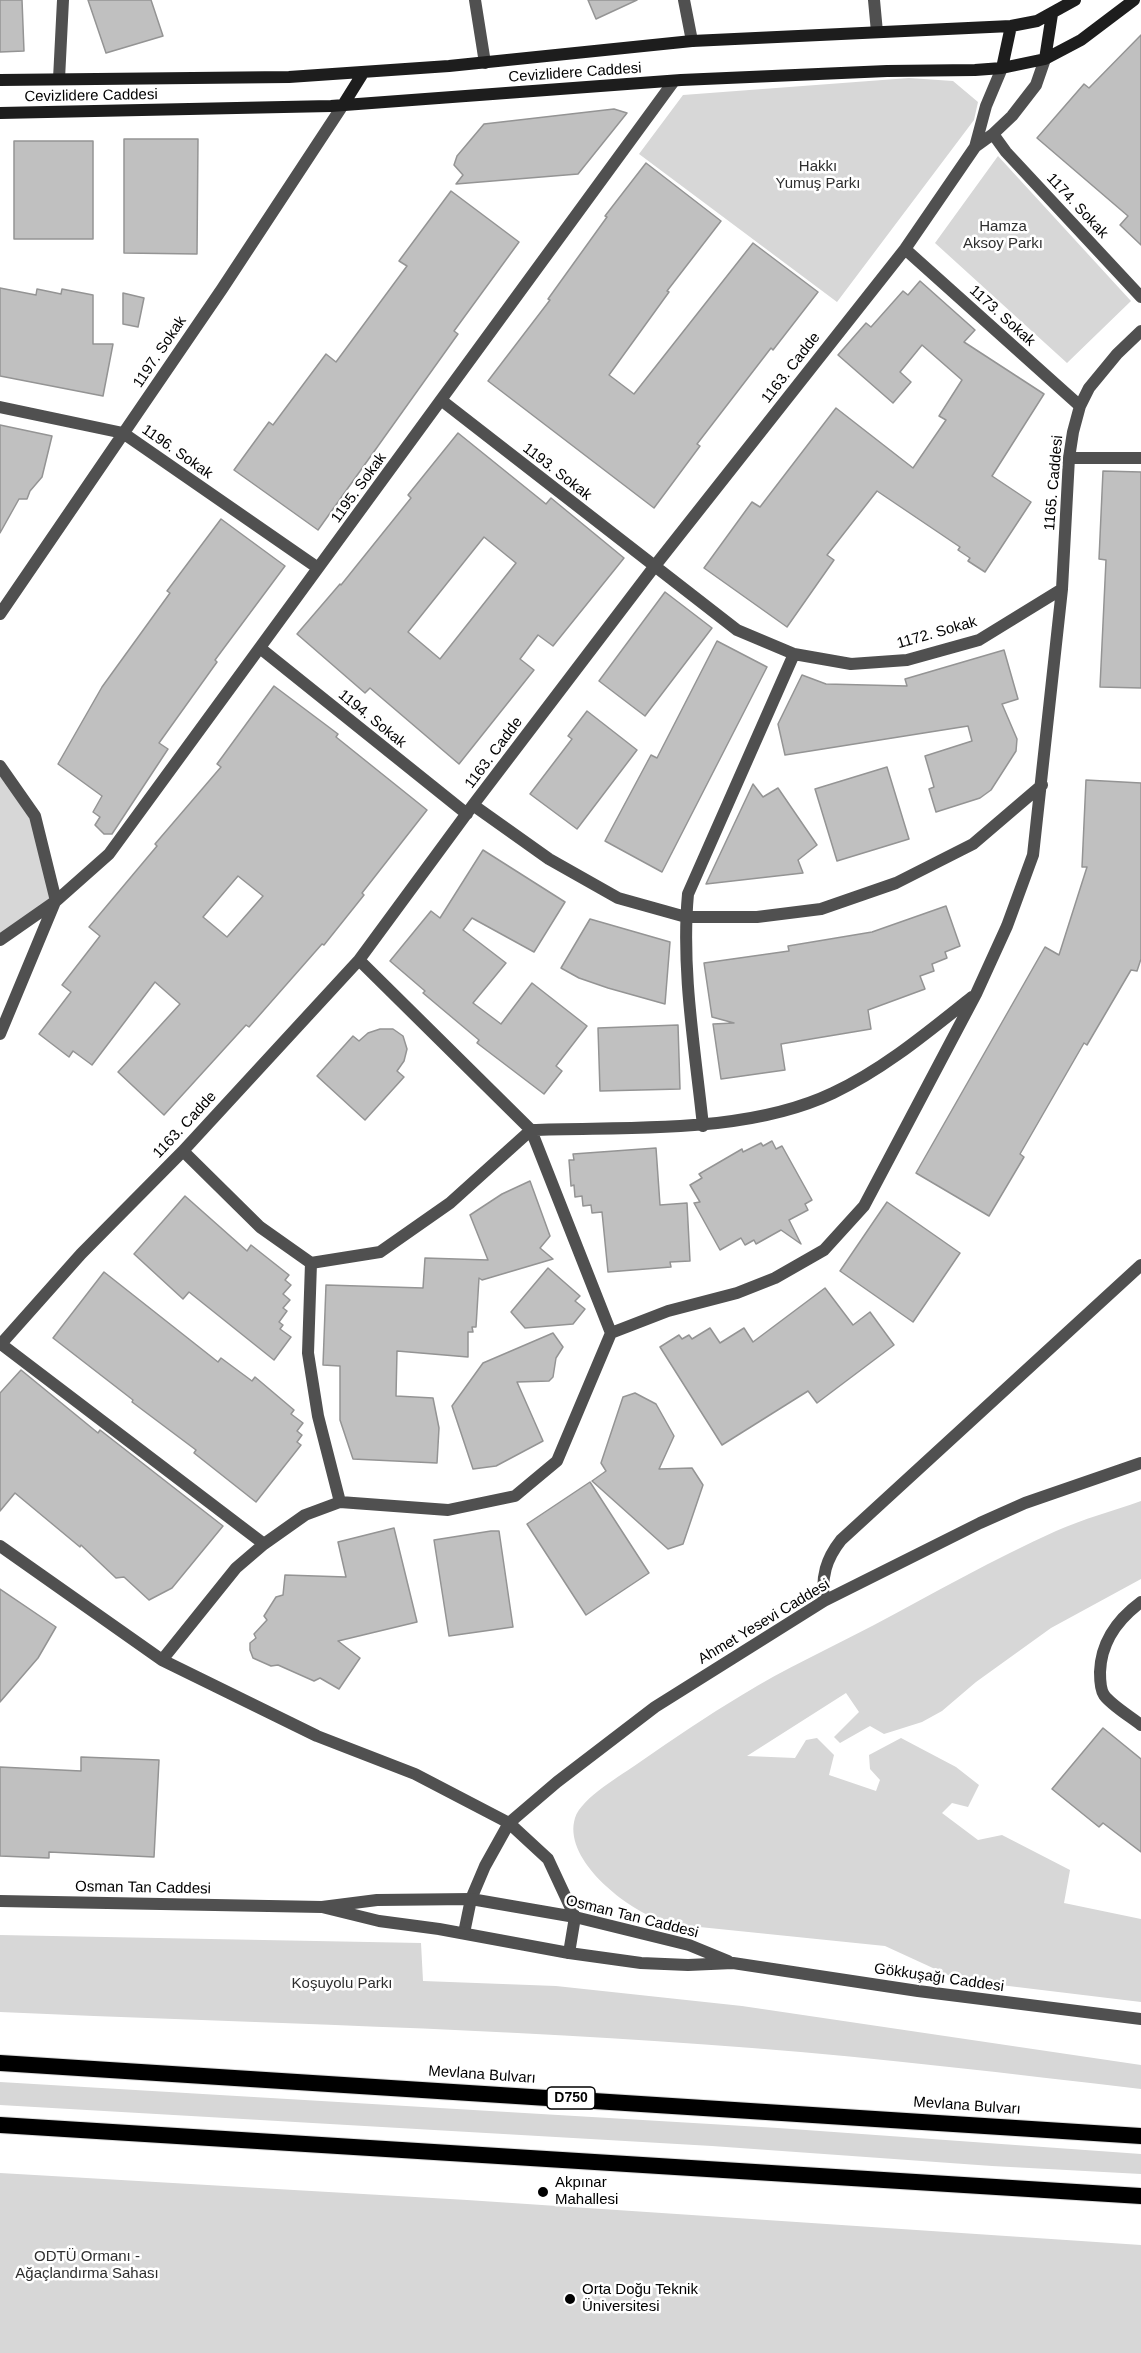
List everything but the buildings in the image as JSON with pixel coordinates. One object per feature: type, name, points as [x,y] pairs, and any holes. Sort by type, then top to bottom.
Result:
[{"type":"highway","name":"Mevlana Bulvarı","points":[[0,2063],[1141,2136]]},
{"type":"highway","points":[[0,2125],[1141,2196]]},
{"type":"main road","name":"Cevizlidere Caddesi","points":[[0,81],[289,77],[363,73],[485,63],[692,41],[1011,26],[1037,21],[1075,0]]},
{"type":"main road","name":"Cevizlidere Caddesi","points":[[0,113],[343,105],[674,81],[876,71],[1002,68],[1045,59],[1081,40],[1134,0]]},
{"type":"main road","points":[[1045,59],[1052,14]]},
{"type":"main road","points":[[1002,68],[1011,26]]},
{"type":"main road","points":[[343,105],[363,73]]},
{"type":"street","points":[[59,79],[63,0]]},
{"type":"street","points":[[476,0],[485,63]]},
{"type":"street","points":[[684,0],[692,41]]},
{"type":"street","points":[[874,0],[877,32]]},
{"type":"street","name":"1163. Cadde","points":[[975,147],[1012,116],[1036,86],[1045,59]]},
{"type":"street","name":"1163. Cadde","points":[[1,1345],[81,1254],[183,1151],[359,960],[470,809],[654,567],[905,249],[975,147],[986,106],[1002,68]]},
{"type":"street","name":"1195. Sokak","points":[[0,940],[56,901],[109,854],[674,81]]},
{"type":"street","name":"1197. Sokak","points":[[0,614],[222,289],[343,105]]},
{"type":"street","name":"1174. Sokak","points":[[993,134],[1006,152],[1141,297]]},
{"type":"street","name":"1173. Sokak","points":[[905,249],[1080,406]]},
{"type":"street","name":"1165. Caddesi","points":[[611,1334],[668,1311],[737,1293],[766,1282],[824,1250],[864,1206],[976,994],[1007,926],[1033,855],[1062,589],[1069,458],[1080,406],[1089,388],[1101,371],[1141,331]]},
{"type":"street","name":"1193. Sokak","points":[[441,400],[654,567]]},
{"type":"street","name":"1196. Sokak","points":[[0,407],[123,433],[318,568]]},
{"type":"street","points":[[1069,458],[1141,458]]},
{"type":"street","name":"1172. Sokak","points":[[654,567],[737,630],[794,654],[851,664],[907,660],[979,640],[1062,589]]},
{"type":"street","name":"1194. Sokak","points":[[260,648],[470,809],[549,859],[618,897],[686,918],[757,917],[821,909],[896,883],[973,844],[1042,785]]},
{"type":"street","points":[[703,1126],[690,997],[686,918],[688,894],[794,654]]},
{"type":"street","points":[[0,766],[35,816],[56,901],[0,1034]]},
{"type":"street","points":[[162,1660],[236,1568],[304,1515],[340,1502],[448,1510],[515,1496],[557,1461],[611,1334],[531,1130],[359,960]]},
{"type":"street","points":[[183,1151],[260,1227],[311,1263],[380,1252],[450,1203],[531,1130],[703,1126],[773,1114],[833,1093],[898,1055],[976,994]]},
{"type":"street","points":[[311,1263],[308,1353],[318,1416],[340,1502]]},
{"type":"street","points":[[824,1601],[823,1577],[826,1565],[841,1540],[1141,1264]]},
{"type":"street","points":[[1,1345],[264,1544]]},
{"type":"street","name":"Ahmet Yesevi Caddesi","points":[[464,1933],[471,1899],[485,1866],[509,1823],[557,1782],[655,1707],[824,1601],[1016,1507],[1141,1463]]},
{"type":"street","points":[[0,1546],[162,1660],[317,1736],[415,1774],[509,1823],[548,1859],[575,1917],[569,1953]]},
{"type":"street","points":[[1141,1602],[1125,1614],[1106,1644],[1101,1660],[1100,1680],[1104,1695],[1141,1725]]},
{"type":"street","name":"Osman Tan Caddesi","points":[[0,1901],[322,1907],[377,1900],[471,1899],[575,1917],[689,1945],[734,1963]]},
{"type":"street","name":"Osman Tan Caddesi","points":[[322,1907],[379,1921],[641,1963],[687,1965],[734,1963]]},
{"type":"street","name":"Gökkuşağı Caddesi","points":[[734,1963],[918,1991],[1141,2019]]},
{"type":"green space","name":"Hakkı Yumuş Parkı","points":[[909,78],[953,81],[978,102],[974,120],[837,302],[639,154],[683,95]]},
{"type":"green space","name":"Hamza Aksoy Parkı","points":[[998,156],[1131,301],[1067,363],[935,243]]},
{"type":"green space","points":[[0,766],[35,816],[56,901],[0,940]]},
{"type":"green space","points":[[1141,1501],[1141,1579],[1051,1628],[976,1682],[942,1711],[922,1722],[884,1734],[870,1726],[840,1743],[834,1737],[859,1712],[846,1693],[747,1756],[795,1758],[806,1740],[817,1738],[834,1755],[829,1775],[876,1791],[880,1780],[870,1769],[869,1755],[901,1738],[956,1767],[979,1785],[968,1807],[952,1803],[942,1813],[978,1840],[1002,1835],[1070,1870],[1064,1903],[1141,1919],[1141,2002],[959,1980],[885,1946],[680,1925],[650,1916],[637,1909],[609,1889],[585,1862],[577,1848],[574,1833],[575,1818],[579,1810],[603,1787],[703,1719],[774,1676],[1010,1553],[1066,1527]]},
{"type":"green space","name":"Koşuyolu Parkı","points":[[0,1935],[421,1943],[423,1981],[556,1986],[742,2006],[1141,2065],[1141,2089],[849,2057],[658,2041],[564,2035],[0,2012]]},
{"type":"green space","points":[[0,2082],[778,2128],[1141,2154],[1141,2174],[712,2146],[0,2105]]},
{"type":"green space","name":"ODTÜ Ormanı - Ağaçlandırma Sahası","points":[[0,2173],[467,2200],[1141,2245],[1141,2353],[0,2353]]},
{"type":"place","name":"Akpınar Mahallesi","points":[[543,2192]]},
{"type":"place","name":"Orta Doğu Teknik Üniversitesi","points":[[570,2299]]}]
